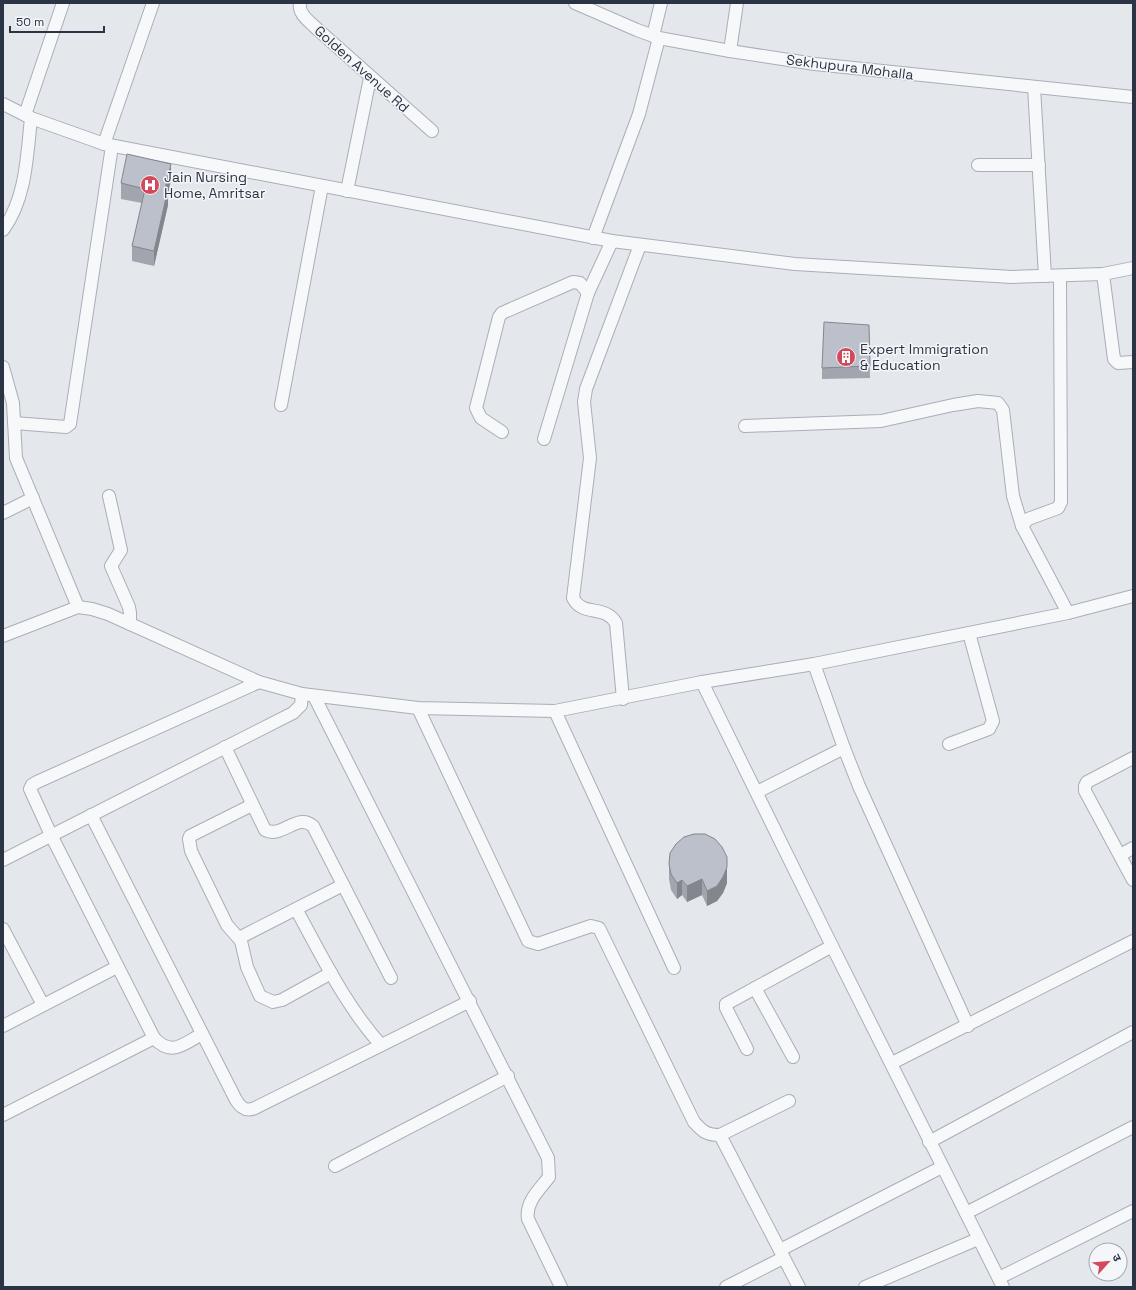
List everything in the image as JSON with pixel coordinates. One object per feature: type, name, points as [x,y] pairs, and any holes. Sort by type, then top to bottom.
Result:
[{"type":"street","points":[[3,230],[12,217],[18,202],[27,158],[28,117],[63,3]]},
{"type":"street","points":[[14,423],[66,427],[70,424],[108,145],[153,3]]},
{"type":"street","name":"Golden Avenue Rd","points":[[300,3],[299,7],[303,15],[370,78],[432,131]]},
{"type":"street","name":"Sekhupura Mohalla","points":[[575,3],[656,37],[730,51],[815,64],[1133,97]]},
{"type":"street","points":[[593,238],[639,114],[656,37],[661,3]]},
{"type":"street","points":[[730,51],[737,3]]},
{"type":"street","points":[[348,191],[370,78]]},
{"type":"street","points":[[1034,87],[1045,276]]},
{"type":"street","points":[[3,104],[28,117],[108,145],[612,241],[795,264],[1012,277],[1104,274],[1133,268]]},
{"type":"street","points":[[978,165],[1039,165]]},
{"type":"street","points":[[281,405],[322,186]]},
{"type":"street","points":[[544,439],[588,293],[612,241]]},
{"type":"street","points":[[623,698],[616,623],[612,616],[607,613],[581,608],[576,604],[573,598],[590,458],[584,402],[586,389],[640,245]]},
{"type":"street","points":[[1104,274],[1114,359],[1118,363],[1133,362]]},
{"type":"street","points":[[1022,526],[1028,519],[1058,508],[1061,502],[1060,276]]},
{"type":"street","points":[[502,432],[481,418],[476,408],[499,317],[502,313],[573,282],[580,283],[588,293]]},
{"type":"street","points":[[3,366],[13,403],[16,458],[78,608]]},
{"type":"street","points":[[746,426],[881,421],[978,401],[998,403],[1004,410],[1012,496],[1022,526],[1068,613]]},
{"type":"street","points":[[109,496],[121,550],[111,566],[129,607],[130,624]]},
{"type":"street","points":[[3,512],[33,498]]},
{"type":"street","points":[[4,632],[78,608],[92,608],[259,682],[302,694],[418,708],[555,711],[702,682],[814,664],[970,633],[1068,613],[1133,596]]},
{"type":"street","points":[[949,744],[989,728],[993,721],[970,633]]},
{"type":"street","points":[[814,664],[844,748],[884,843],[968,1026]]},
{"type":"street","points":[[202,1034],[176,1048],[169,1049],[162,1046],[154,1038],[51,835],[30,789],[32,785],[259,682]]},
{"type":"street","points":[[702,682],[832,946],[892,1063],[929,1142],[1001,1283],[1133,1211]]},
{"type":"street","points":[[3,860],[293,713],[301,705],[302,694]]},
{"type":"street","points":[[314,696],[508,1076],[548,1158],[549,1177],[531,1201],[526,1211],[528,1219],[561,1287]]},
{"type":"street","points":[[418,708],[528,941],[538,944],[590,926],[599,928],[694,1122],[701,1130],[709,1135],[720,1134],[789,1101]]},
{"type":"street","points":[[555,711],[674,968]]},
{"type":"street","points":[[224,747],[265,830],[274,832],[303,821],[308,822],[313,826],[391,978]]},
{"type":"street","points":[[756,792],[844,748]]},
{"type":"street","points":[[1133,758],[1088,782],[1085,786],[1085,791],[1133,880]]},
{"type":"street","points":[[252,805],[194,834],[188,839],[191,851],[223,918],[244,946],[252,979],[260,996],[273,1002],[282,1000],[331,973]]},
{"type":"street","points":[[91,815],[236,1100],[240,1106],[250,1111],[470,1001]]},
{"type":"street","points":[[1120,855],[1133,848]]},
{"type":"street","points":[[239,938],[343,885]]},
{"type":"street","points":[[296,909],[331,973],[357,1016],[381,1045]]},
{"type":"street","points":[[3,929],[43,1005]]},
{"type":"street","points":[[892,1063],[968,1026],[1133,941]]},
{"type":"street","points":[[747,1049],[726,1008],[726,1004],[832,946]]},
{"type":"street","points":[[3,1026],[117,967]]},
{"type":"street","points":[[755,988],[793,1057]]},
{"type":"street","points":[[929,1142],[1133,1032]]},
{"type":"street","points":[[3,1115],[154,1038]]},
{"type":"street","points":[[335,1166],[508,1076]]},
{"type":"street","points":[[966,1213],[1133,1127]]},
{"type":"street","points":[[720,1134],[799,1287]]},
{"type":"street","points":[[726,1287],[781,1254],[942,1167]]},
{"type":"street","points":[[865,1287],[978,1239]]},
{"type":"building","points":[[127,154],[171,164],[165,189],[168,189],[154,251],[132,246],[145,189],[121,183]]},
{"type":"building","name":"Expert Immigration & Education","points":[[824,322],[869,325],[870,366],[822,368]]},
{"type":"building","points":[[694,834],[705,834],[715,839],[722,847],[727,857],[727,867],[723,877],[717,886],[707,891],[702,879],[687,886],[682,880],[677,883],[671,874],[669,864],[670,853],[676,844],[684,837]]},
{"type":"place","name":"Jain Nursing Home, Amritsar","points":[[150,185]]},
{"type":"place","name":"Expert Immigration & Education","points":[[846,357]]}]
